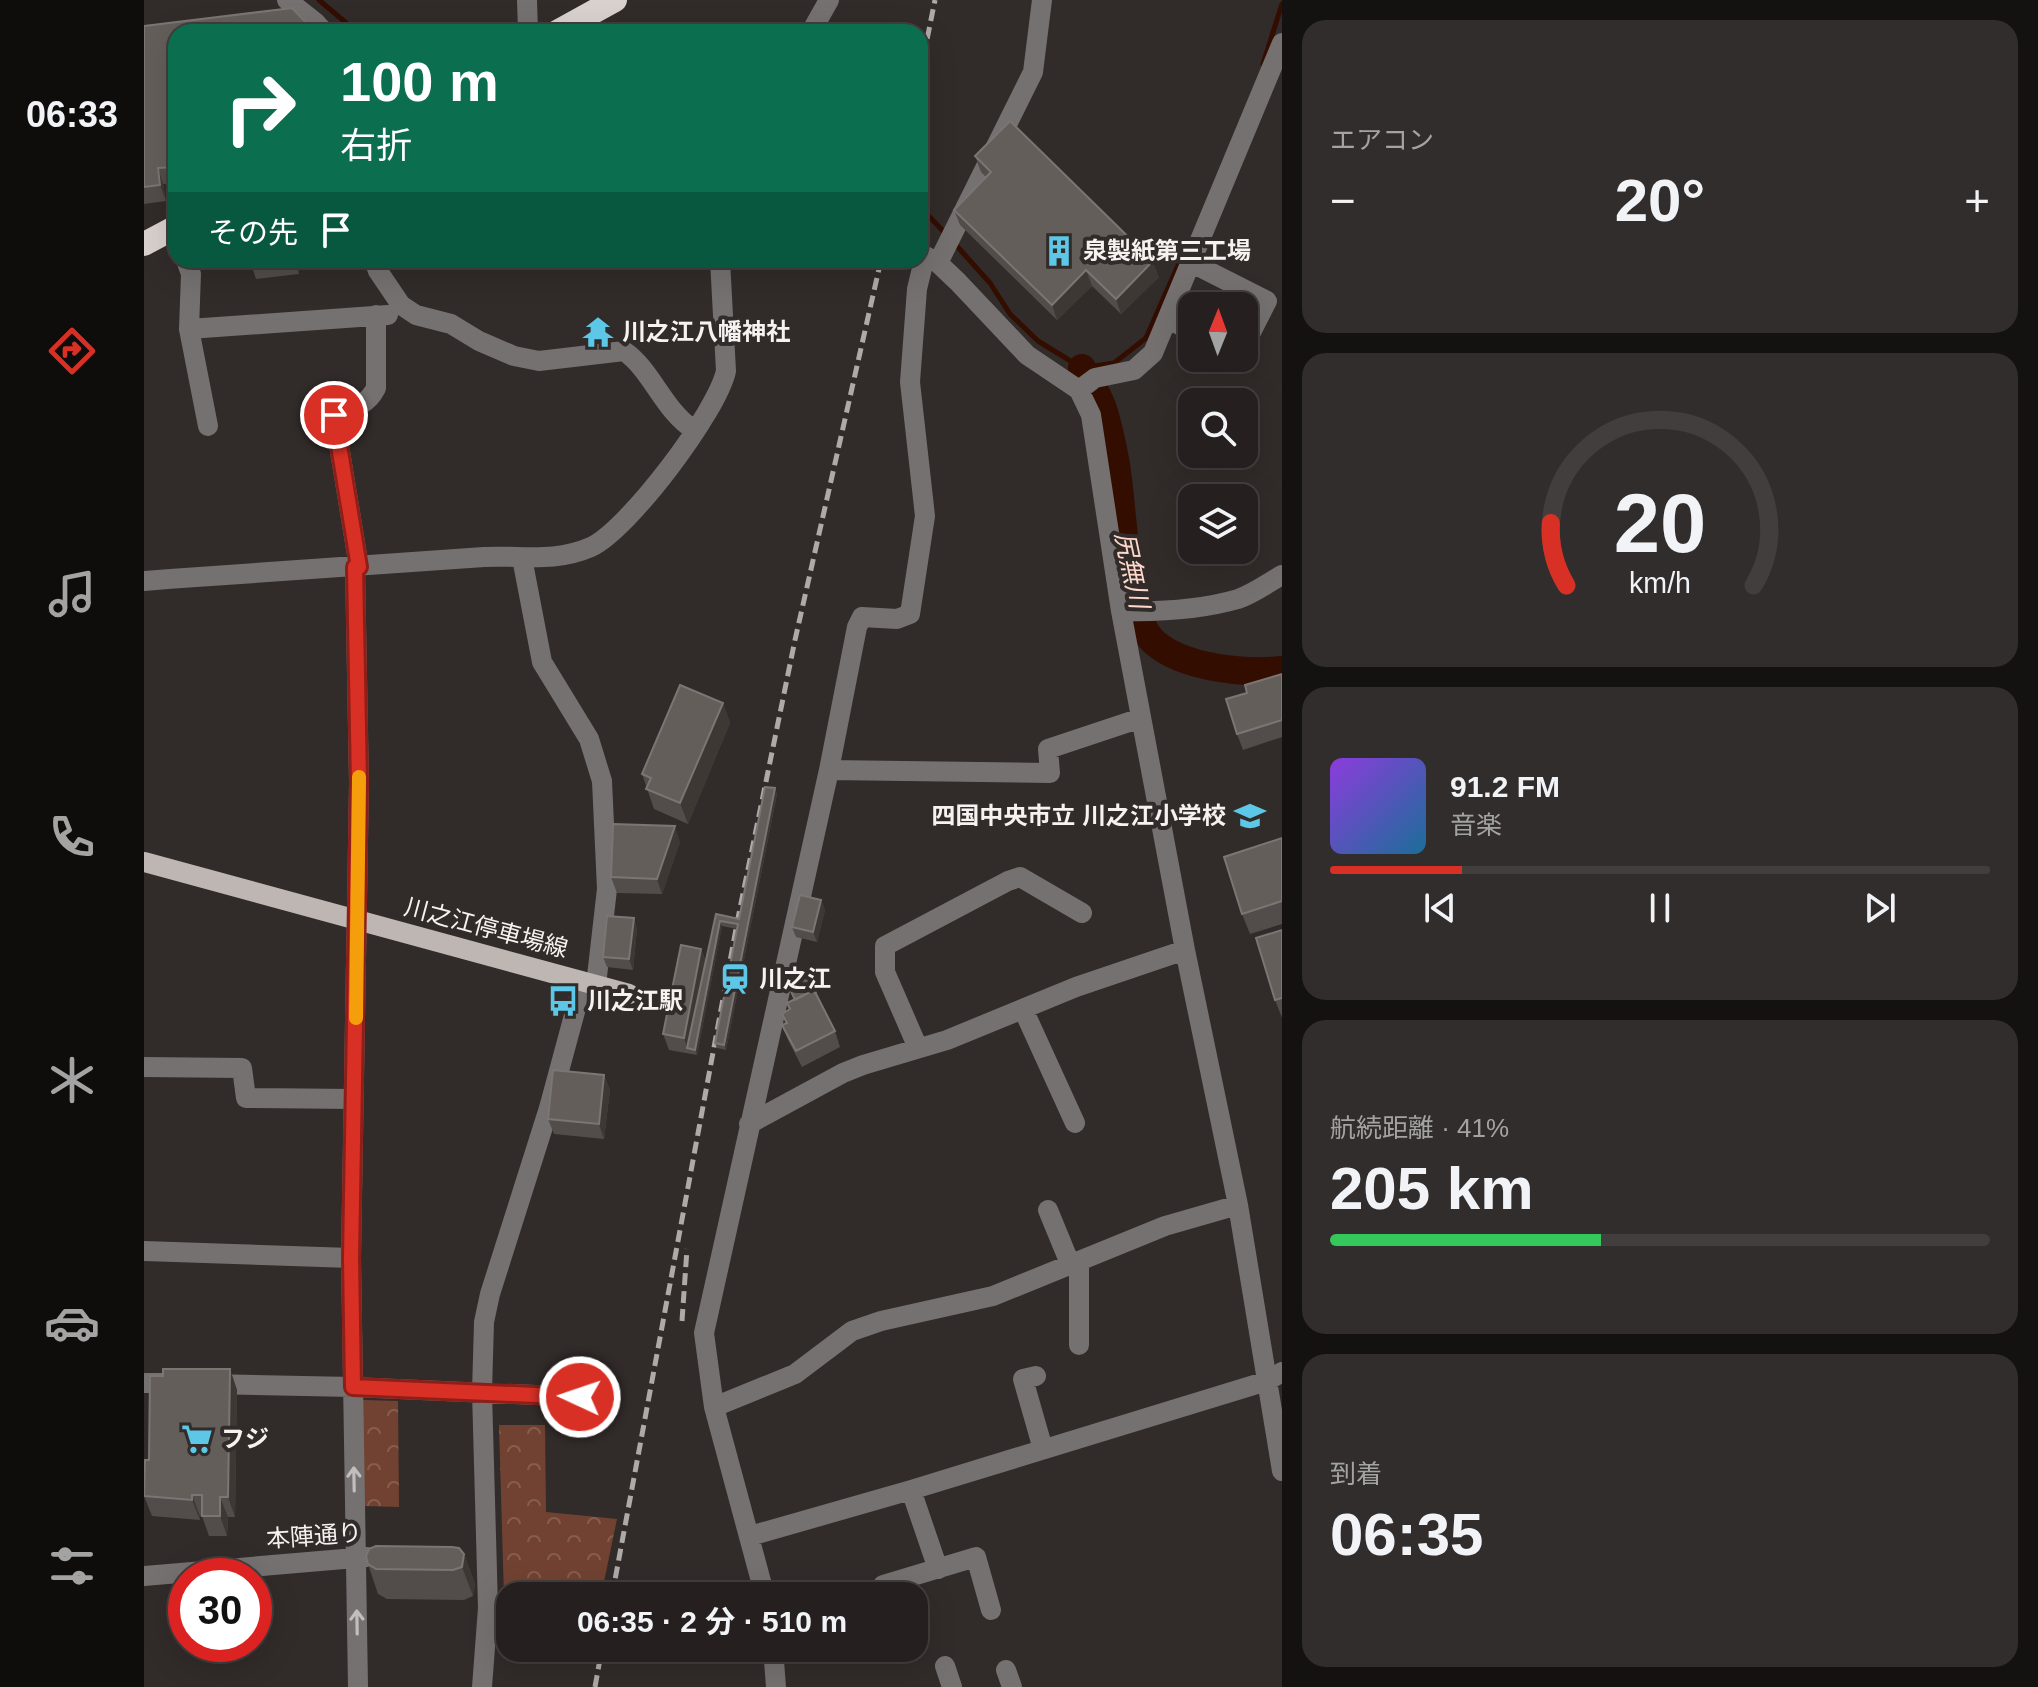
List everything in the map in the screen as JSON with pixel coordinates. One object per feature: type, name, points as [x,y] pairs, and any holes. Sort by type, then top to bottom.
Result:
[{"type":"highway","points":[[572,24],[615,0]]},
{"type":"highway","points":[[144,244],[168,234]]},
{"type":"main road","name":"川之江停車場線","points":[[144,862],[629,994]]},
{"type":"street","points":[[287,0],[317,24]]},
{"type":"street","points":[[527,0],[528,24]]},
{"type":"street","points":[[816,24],[829,0]]},
{"type":"street","points":[[1042,0],[1033,72],[936,251],[1027,355],[1087,384],[1134,370],[1153,353],[1282,43]]},
{"type":"street","points":[[1192,263],[1249,292]]},
{"type":"street","points":[[189,268],[189,329],[208,426]]},
{"type":"street","points":[[377,268],[401,305],[416,315]]},
{"type":"street","points":[[144,581],[487,557],[562,557],[593,546],[627,521],[673,463],[722,387],[726,371],[720,268]]},
{"type":"street","points":[[762,1582],[714,1407],[704,1333],[829,770],[857,627],[862,617],[897,619],[910,614],[925,516],[910,382],[917,289],[928,268]]},
{"type":"street","points":[[1258,296],[1267,301],[1258,319]]},
{"type":"street","points":[[189,329],[376,315],[416,315],[451,324],[479,341],[514,356],[539,361],[624,351],[637,360],[649,381],[683,423],[694,430]]},
{"type":"street","points":[[358,1687],[351,1258],[358,920],[357,567],[334,415],[359,407],[371,399],[376,388],[376,315]]},
{"type":"street","points":[[1169,319],[1178,324]]},
{"type":"street","points":[[1087,384],[1121,611],[1141,718],[1185,950],[1274,1376],[1282,1471]]},
{"type":"street","points":[[482,1687],[488,1608],[481,1558],[484,1322],[490,1294],[589,984],[607,889],[602,781],[589,739],[542,662],[522,558]]},
{"type":"street","points":[[1121,611],[1154,612],[1241,598],[1282,575]]},
{"type":"street","points":[[829,770],[1050,773],[1048,749],[1141,718]]},
{"type":"street","points":[[918,1048],[885,972],[885,946],[1020,877],[1082,913]]},
{"type":"street","points":[[749,1124],[843,1073],[947,1040],[1076,987],[1185,950]]},
{"type":"street","points":[[1023,1009],[1075,1123]]},
{"type":"street","points":[[144,1067],[242,1068],[246,1098],[354,1099]]},
{"type":"street","points":[[714,1407],[795,1374],[852,1331],[881,1321],[993,1296],[1165,1226],[1238,1205]]},
{"type":"street","points":[[1048,1210],[1075,1264],[1079,1345]]},
{"type":"street","points":[[144,1251],[351,1258]]},
{"type":"street","points":[[1036,1376],[1023,1379],[1043,1449]]},
{"type":"street","points":[[750,1536],[911,1490],[1274,1376]]},
{"type":"street","points":[[144,1383],[353,1387],[580,1397]]},
{"type":"street","points":[[911,1490],[938,1569]]},
{"type":"street","name":"本陣通り","points":[[144,1576],[385,1557]]},
{"type":"street","points":[[893,1582],[976,1557],[991,1610]]},
{"type":"street","points":[[774,1662],[776,1687]]},
{"type":"street","points":[[945,1666],[952,1687]]},
{"type":"green space","points":[[363,1400],[398,1401],[399,1507],[363,1506]]},
{"type":"green space","points":[[499,1425],[545,1425],[546,1512],[617,1519],[604,1582],[504,1582]]},
{"type":"building","points":[[292,8],[307,24],[168,24],[168,167],[158,168],[160,185],[144,187],[144,26]]},
{"type":"building","name":"泉製紙第三工場","points":[[1010,121],[1153,261],[1116,299],[1086,270],[1052,305],[954,210],[991,172],[975,156]]},
{"type":"building","points":[[1282,674],[1282,720],[1237,734],[1226,699],[1247,693],[1245,685]]},
{"type":"building","points":[[680,685],[723,703],[680,803],[646,789],[651,778],[642,774]]},
{"type":"building","points":[[765,787],[775,788],[724,1045],[715,1043],[738,924],[720,921],[695,1050],[687,1048],[716,914],[739,919]]},
{"type":"building","points":[[613,824],[675,826],[657,879],[611,877]]},
{"type":"building","points":[[1282,838],[1282,901],[1242,914],[1224,857]]},
{"type":"building","points":[[800,895],[821,900],[813,932],[792,927]]},
{"type":"building","points":[[607,916],[634,918],[629,959],[603,957]]},
{"type":"building","points":[[1282,930],[1282,998],[1275,1000],[1256,938]]},
{"type":"building","points":[[681,945],[701,949],[684,1038],[663,1034]]},
{"type":"building","points":[[808,975],[816,992],[814,990],[795,1000],[788,985]]},
{"type":"building","points":[[814,990],[835,1031],[796,1051],[782,1025],[787,1023],[782,1014],[790,1009],[787,1003]]},
{"type":"building","points":[[553,1070],[604,1075],[599,1124],[548,1119]]},
{"type":"building","name":"フジ","points":[[163,1369],[230,1369],[228,1497],[220,1497],[220,1516],[202,1516],[202,1495],[192,1495],[192,1500],[144,1496],[145,1460],[149,1460],[150,1376],[163,1376]]},
{"type":"building","points":[[376,1546],[459,1548],[464,1554],[462,1567],[453,1570],[376,1569],[368,1564],[366,1556],[369,1549]]},
{"type":"waterway","points":[[319,0],[348,24]]},
{"type":"waterway","points":[[1263,64],[1282,4]]},
{"type":"waterway","points":[[928,215],[945,233]]},
{"type":"waterway","name":"尻無川","points":[[955,244],[990,283],[1010,314],[1038,341],[1082,368],[1114,363],[1146,338],[1188,243]]},
{"type":"waterway","name":"尻無川","points":[[1082,368],[1100,401],[1109,432],[1131,586],[1144,629],[1166,651],[1197,663],[1233,670],[1282,670]]},
{"type":"railway","points":[[928,35],[935,0]]},
{"type":"railway","points":[[737,923],[795,640],[879,268]]},
{"type":"railway","points":[[615,1582],[736,929]]},
{"type":"railway","points":[[682,1321],[687,1249]]},
{"type":"railway","points":[[595,1687],[599,1662]]},
{"type":"slow traffic","points":[[356,1018],[359,777]]},
{"type":"place","name":"泉製紙第三工場","points":[[1059,251]]},
{"type":"place","name":"川之江八幡神社","points":[[598,332]]},
{"type":"place","name":"四国中央市立 川之江小学校","points":[[1250,816]]},
{"type":"place","name":"川之江","points":[[735,979]]},
{"type":"place","name":"川之江駅","points":[[563,1001]]},
{"type":"place","name":"フジ","points":[[197,1439]]},
{"type":"route","points":[[334,415],[359,567],[355,567],[359,783],[351,1258],[353,1387],[580,1397]]}]
